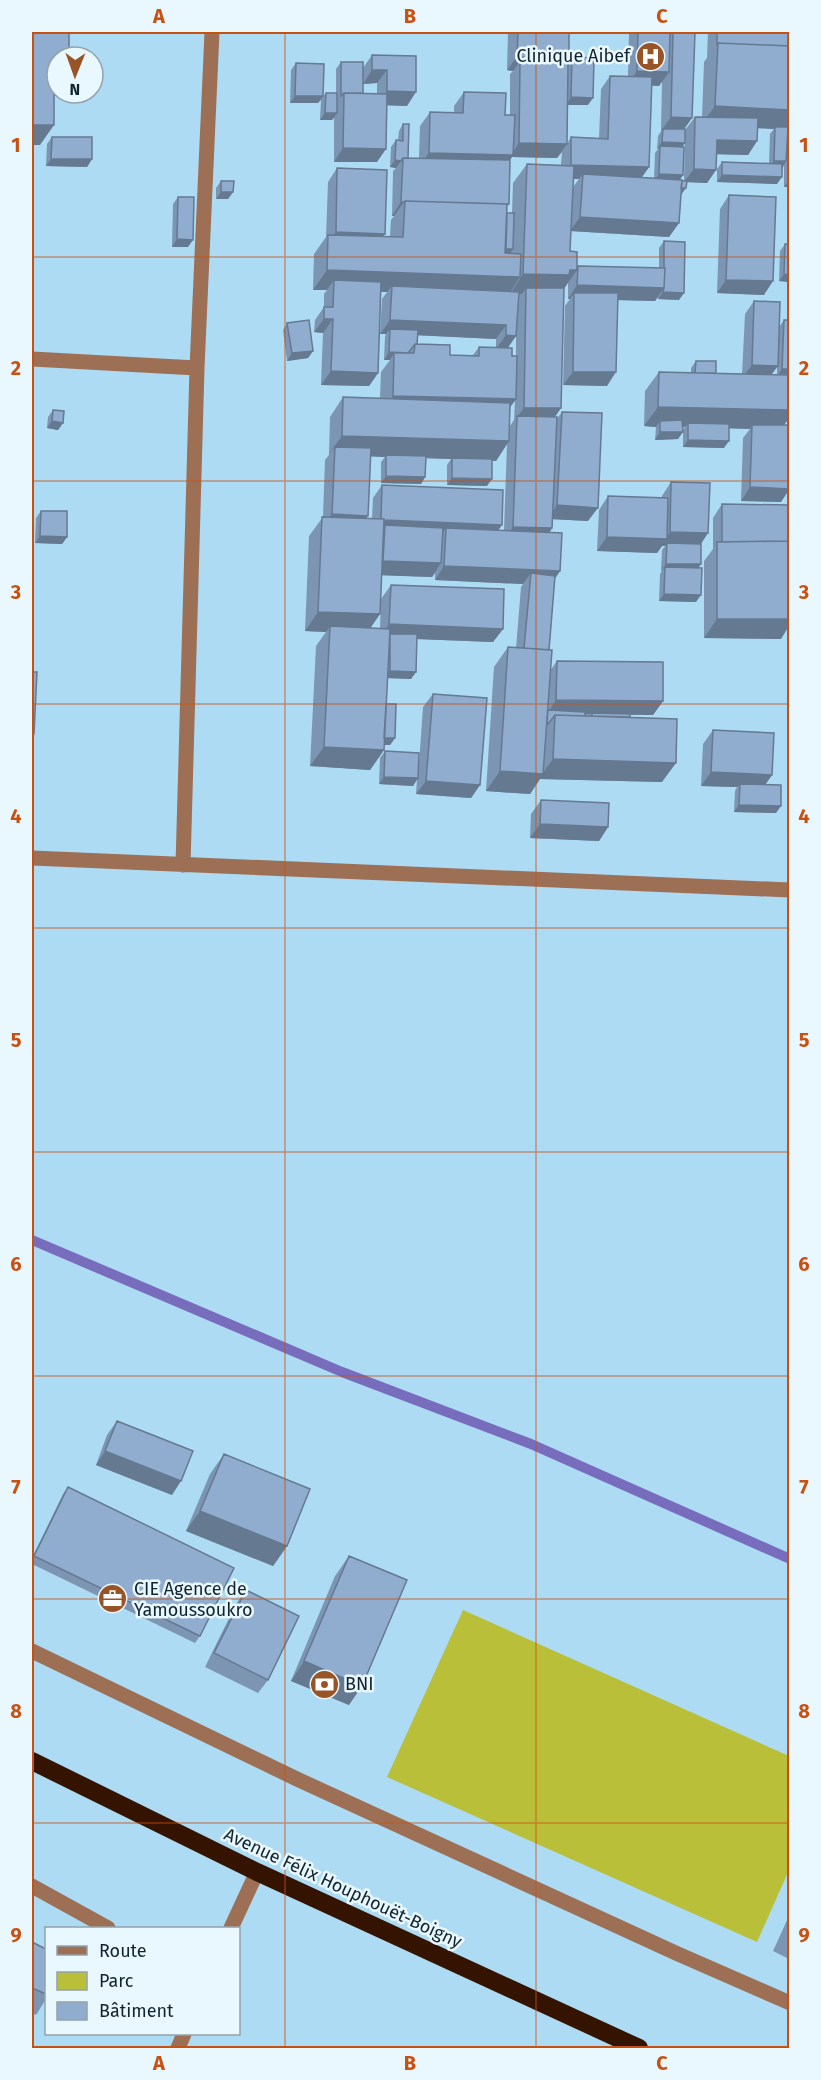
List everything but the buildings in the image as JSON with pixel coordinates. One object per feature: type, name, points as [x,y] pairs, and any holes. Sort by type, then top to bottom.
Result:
[{"type":"highway","name":"Avenue Félix Houphouët-Boigny","points":[[32,1761],[257,1872],[639,2049]]},
{"type":"street","points":[[183,865],[197,368],[212,32]]},
{"type":"street","points":[[32,359],[197,368]]},
{"type":"street","points":[[32,858],[789,890]]},
{"type":"street","points":[[32,1651],[299,1780],[789,2003]]},
{"type":"street","points":[[232,1927],[257,1872]]},
{"type":"street","points":[[32,1886],[104,1927]]},
{"type":"street","points":[[178,2049],[184,2035]]},
{"type":"green space","points":[[463,1610],[789,1756],[789,1870],[757,1942],[387,1777]]},
{"type":"waterway","points":[[32,1240],[342,1372],[531,1444],[790,1559]]},
{"type":"place","name":"Clinique Aibef","points":[[651,56]]},
{"type":"place","name":"CIE Agence de Yamoussoukro","points":[[113,1599]]},
{"type":"place","name":"BNI","points":[[324,1684]]}]
